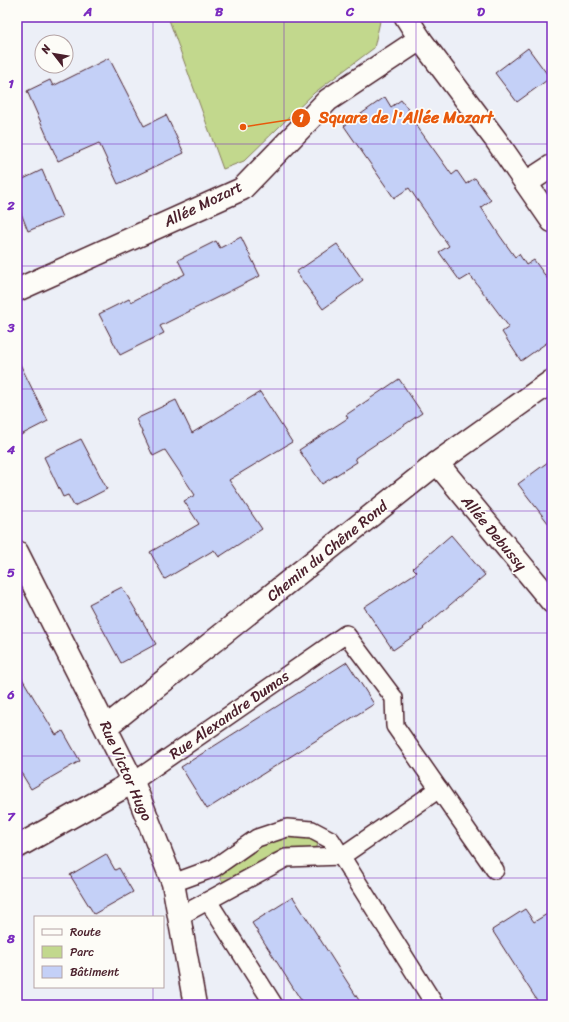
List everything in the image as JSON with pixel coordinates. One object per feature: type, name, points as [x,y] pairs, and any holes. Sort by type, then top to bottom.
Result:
[{"type":"street","points":[[406,17],[420,39],[526,183],[552,221]]},
{"type":"street","name":"Allée Mozart","points":[[17,290],[242,189],[328,100],[420,39]]},
{"type":"street","points":[[526,183],[552,166]]},
{"type":"street","name":"Chemin du Chêne Rond","points":[[106,727],[436,463],[552,381]]},
{"type":"street","name":"Allée Debussy","points":[[436,463],[552,602]]},
{"type":"street","name":"Rue Victor Hugo","points":[[17,552],[133,782],[173,883],[195,1005]]},
{"type":"street","name":"Rue Alexandre Dumas","points":[[17,847],[133,782]]},
{"type":"lane","name":"Rue Alexandre Dumas","points":[[133,782],[346,634],[394,698],[395,726],[439,789]]},
{"type":"lane","points":[[180,916],[286,858],[342,856],[439,789],[495,870]]},
{"type":"lane","points":[[173,883],[214,868],[257,838],[288,828],[312,830],[331,840],[435,1005]]},
{"type":"lane","points":[[208,900],[274,1005]]},
{"type":"green space","points":[[168,17],[381,17],[374,48],[314,93],[244,161],[223,169]]},
{"type":"green space","points":[[282,838],[313,838],[318,842],[317,847],[313,850],[287,848],[272,854],[230,883],[221,880],[221,873],[223,871],[262,845]]},
{"type":"building","points":[[528,48],[550,78],[517,102],[495,73]]},
{"type":"building","points":[[109,58],[144,126],[166,115],[184,153],[118,184],[99,143],[58,161],[27,91],[50,80],[53,86]]},
{"type":"building","points":[[385,97],[391,107],[401,100],[416,120],[414,122],[452,175],[457,171],[466,184],[475,178],[491,200],[481,207],[515,257],[519,254],[526,265],[534,260],[552,285],[552,339],[521,361],[502,332],[509,327],[470,275],[460,281],[439,252],[449,246],[409,188],[394,198],[344,126]]},
{"type":"building","points":[[42,170],[62,217],[28,231],[17,203],[17,182]]},
{"type":"building","points":[[241,237],[260,276],[160,326],[164,333],[120,355],[99,314],[129,299],[131,302],[185,274],[178,260],[216,241],[220,248]]},
{"type":"building","points":[[337,244],[363,280],[323,309],[296,272]]},
{"type":"building","points":[[17,358],[48,421],[17,437]]},
{"type":"building","points":[[399,379],[422,413],[355,458],[357,462],[322,484],[299,450],[348,418],[346,415]]},
{"type":"building","points":[[260,392],[292,442],[229,480],[262,529],[219,557],[214,550],[165,579],[150,552],[199,524],[184,501],[195,495],[165,450],[153,456],[136,419],[176,400],[192,433]]},
{"type":"building","points":[[81,439],[107,489],[74,506],[68,495],[63,497],[44,457]]},
{"type":"building","points":[[552,459],[552,528],[518,484]]},
{"type":"building","points":[[451,535],[485,575],[423,628],[424,629],[393,650],[364,607],[417,572],[413,568]]},
{"type":"building","points":[[122,587],[156,644],[121,663],[89,604]]},
{"type":"building","points":[[347,662],[374,704],[207,809],[181,767]]},
{"type":"building","points":[[17,670],[56,735],[63,731],[80,761],[31,789],[17,766]]},
{"type":"building","points":[[106,854],[115,870],[119,868],[133,892],[94,914],[70,875]]},
{"type":"building","points":[[293,897],[362,1005],[304,1005],[252,923]]},
{"type":"building","points":[[525,909],[534,922],[552,911],[552,1005],[540,1005],[492,930]]},
{"type":"place","name":"Square de l'Allée Mozart","points":[[243,127]]}]
